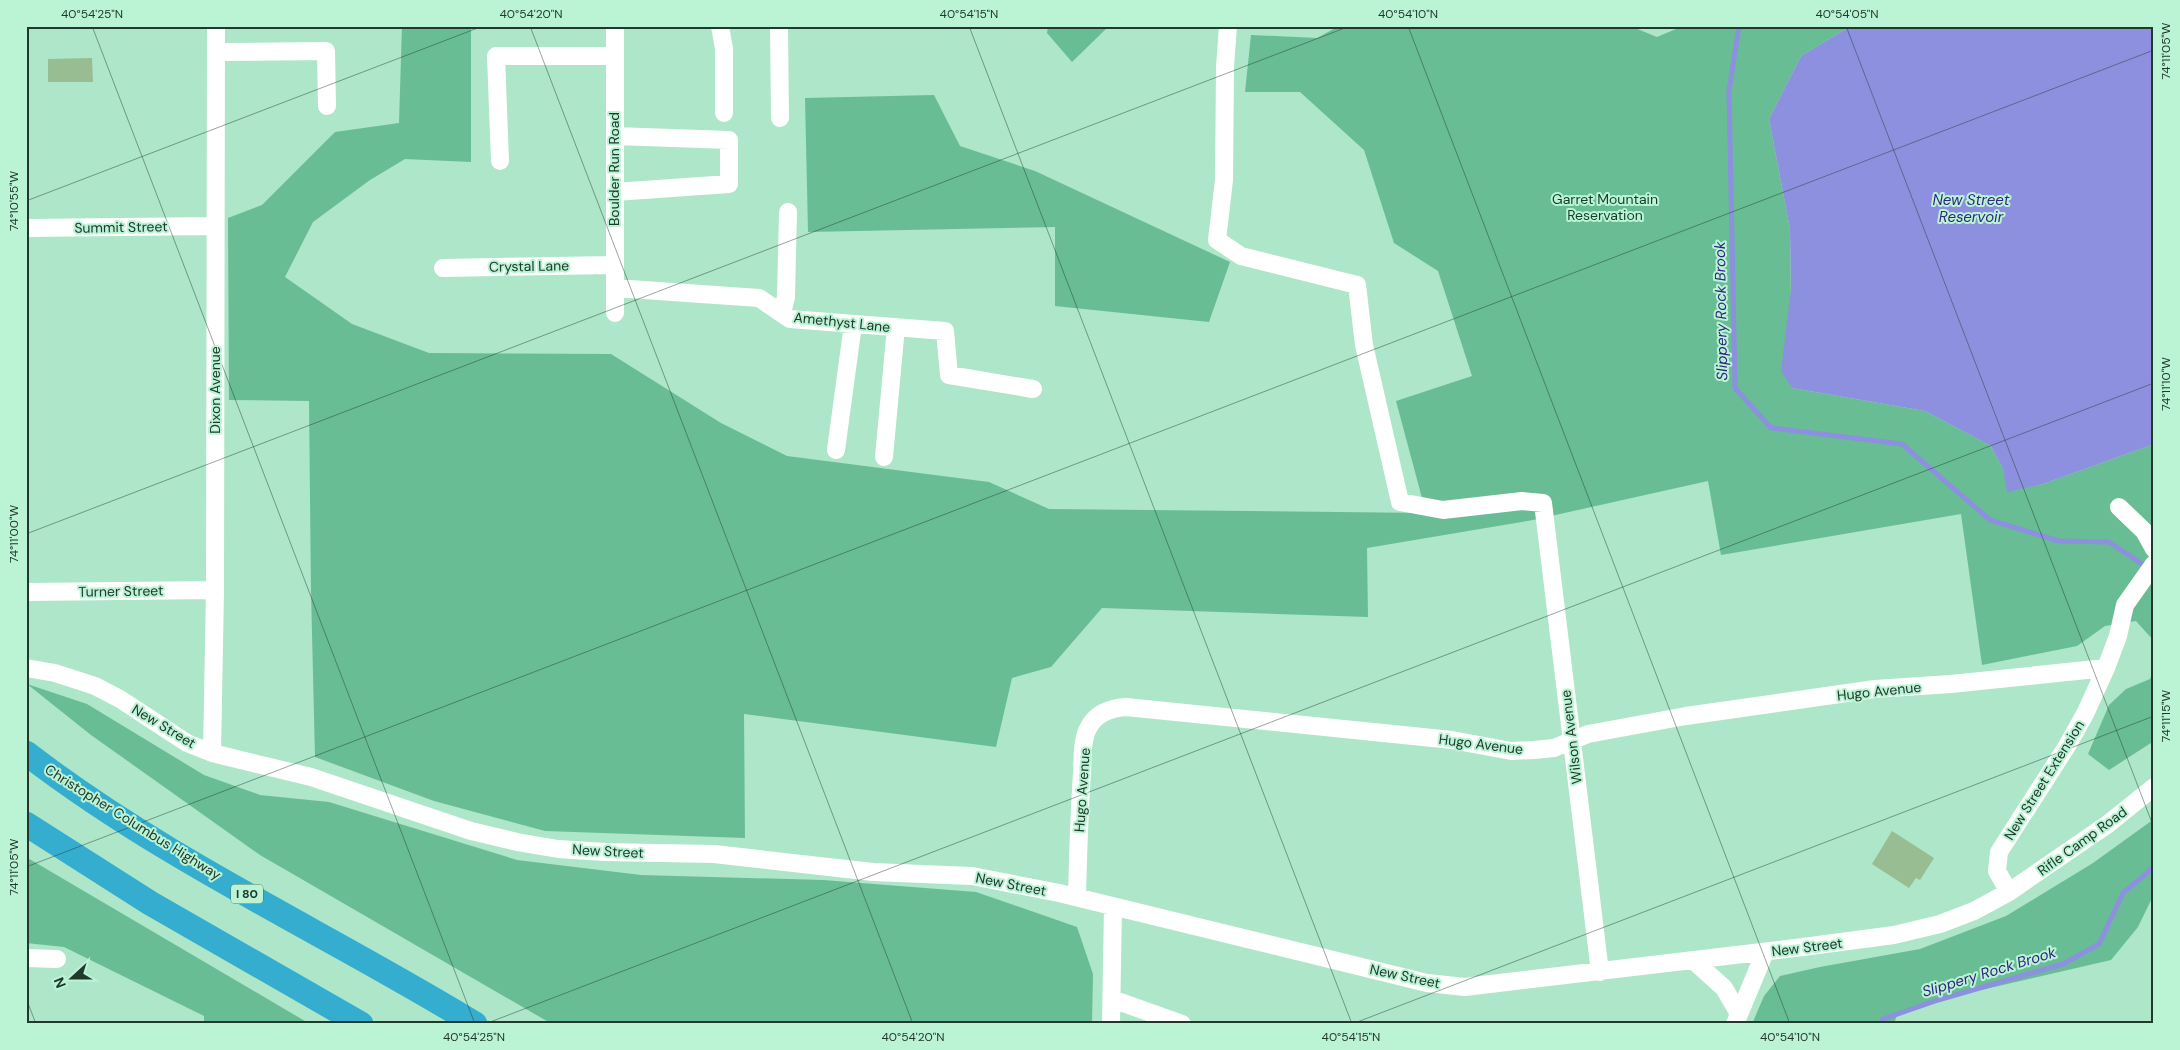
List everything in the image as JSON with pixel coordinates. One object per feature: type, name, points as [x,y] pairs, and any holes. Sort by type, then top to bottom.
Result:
[{"type":"highway","name":"Christopher Columbus Highway","points":[[26,753],[92,800],[146,835],[475,1024]]},
{"type":"highway","points":[[26,824],[150,903],[361,1024]]},
{"type":"street","name":"Dixon Avenue","points":[[212,753],[215,590],[216,26]]},
{"type":"street","name":"Boulder Run Road","points":[[615,26],[615,312]]},
{"type":"street","points":[[720,26],[724,49],[724,113]]},
{"type":"street","points":[[779,26],[780,118]]},
{"type":"street","name":"Wilson Avenue","points":[[1228,26],[1225,67],[1224,180],[1217,240],[1240,256],[1357,285],[1364,345],[1400,502],[1444,510],[1522,501],[1542,503],[1600,972]]},
{"type":"street","points":[[216,52],[326,51],[327,106]]},
{"type":"street","points":[[500,161],[496,56],[615,56]]},
{"type":"street","points":[[615,136],[729,140],[730,184],[615,192]]},
{"type":"street","points":[[782,313],[786,297],[788,212]]},
{"type":"street","name":"Summit Street","points":[[26,228],[215,226]]},
{"type":"street","name":"Crystal Lane","points":[[443,268],[614,265]]},
{"type":"street","name":"Amethyst Lane","points":[[615,288],[760,298],[790,319],[945,331],[949,375],[1033,389]]},
{"type":"street","points":[[836,450],[853,324]]},
{"type":"street","points":[[884,457],[896,327]]},
{"type":"street","points":[[2119,507],[2144,531],[2154,549]]},
{"type":"street","name":"New Street Extension","points":[[2009,892],[1997,871],[1999,852],[2067,746],[2085,714],[2118,636],[2125,605],[2154,564]]},
{"type":"street","name":"Turner Street","points":[[26,592],[215,590]]},
{"type":"street","name":"New Street","points":[[26,668],[55,673],[95,686],[120,699],[187,743],[212,753],[311,777],[471,831],[558,849],[714,854],[873,872],[972,876],[1077,897],[1427,983],[1465,987],[1694,961],[1894,935],[1940,924],[1974,911],[2009,892]]},
{"type":"street","name":"Hugo Avenue","points":[[1077,897],[1079,812],[1084,745],[1089,727],[1100,714],[1108,710],[1126,708],[1146,709],[1452,740],[1511,751],[1554,748],[1588,734],[1686,716],[1865,690],[1951,684],[2106,668]]},
{"type":"street","name":"Rifle Camp Road","points":[[2009,892],[2108,824],[2154,787]]},
{"type":"street","points":[[1111,1024],[1113,906]]},
{"type":"street","points":[[1736,1019],[1765,952]]},
{"type":"street","points":[[26,958],[57,959]]},
{"type":"street","points":[[1694,961],[1724,988],[1736,1019]]},
{"type":"street","points":[[1112,998],[1182,1024]]},
{"type":"green space","name":"Garret Mountain Reservation","points":[[402,26],[471,26],[471,162],[405,159],[370,180],[313,222],[285,277],[352,324],[429,353],[611,354],[721,423],[787,456],[989,482],[1049,509],[1426,513],[1396,401],[1472,376],[1438,271],[1394,243],[1364,150],[1300,92],[1245,92],[1251,35],[1317,38],[1339,26],[1630,26],[1657,37],[1683,26],[1851,26],[1801,56],[1769,119],[1790,229],[1792,388],[1925,411],[1991,446],[2003,469],[2008,491],[2043,484],[2154,444],[2154,641],[2136,621],[2105,626],[2077,646],[1982,665],[1961,514],[1721,555],[1708,481],[1533,520],[1367,548],[1368,617],[1102,608],[1051,667],[1012,678],[996,747],[744,714],[745,838],[545,831],[434,801],[315,757],[309,401],[229,400],[228,218],[262,205],[335,132],[399,123]]},
{"type":"green space","points":[[1048,26],[1109,26],[1072,62],[1047,33]]},
{"type":"green space","points":[[934,95],[960,146],[1035,171],[1230,262],[1209,322],[1055,306],[1055,227],[808,232],[805,98]]},
{"type":"green space","points":[[2154,669],[2154,741],[2109,770],[2088,754],[2109,705],[2126,689],[2150,679]]},
{"type":"green space","points":[[27,684],[87,704],[204,775],[260,795],[329,802],[517,860],[641,875],[823,880],[976,892],[1077,927],[1093,974],[1092,1024],[552,1024],[260,855],[91,735]]},
{"type":"green space","points":[[2154,819],[2154,894],[2138,927],[2111,960],[1938,1000],[1897,1015],[1894,1024],[1752,1024],[1764,996],[1780,976],[1920,949],[2006,916],[2093,863]]},
{"type":"green space","points":[[26,857],[310,1024],[204,1024],[204,1016],[64,947],[26,943]]},
{"type":"water","name":"New Street Reservoir","points":[[1851,26],[2154,26],[2154,444],[2043,484],[2007,492],[2003,469],[1991,446],[1925,411],[1792,388],[1781,371],[1791,289],[1790,229],[1769,119],[1801,56]]},
{"type":"building","points":[[92,58],[93,82],[48,82],[48,59]]},
{"type":"building","points":[[1892,831],[1934,858],[1920,880],[1916,878],[1909,888],[1872,864]]},
{"type":"waterway","name":"Slippery Rock Brook","points":[[1739,26],[1729,91],[1735,388],[1771,428],[1902,444],[1990,520],[2059,541],[2109,542],[2148,568]]},
{"type":"waterway","name":"Slippery Rock Brook","points":[[1880,1024],[1883,1019],[1938,1000],[2063,964],[2099,944],[2123,893],[2154,867]]}]
